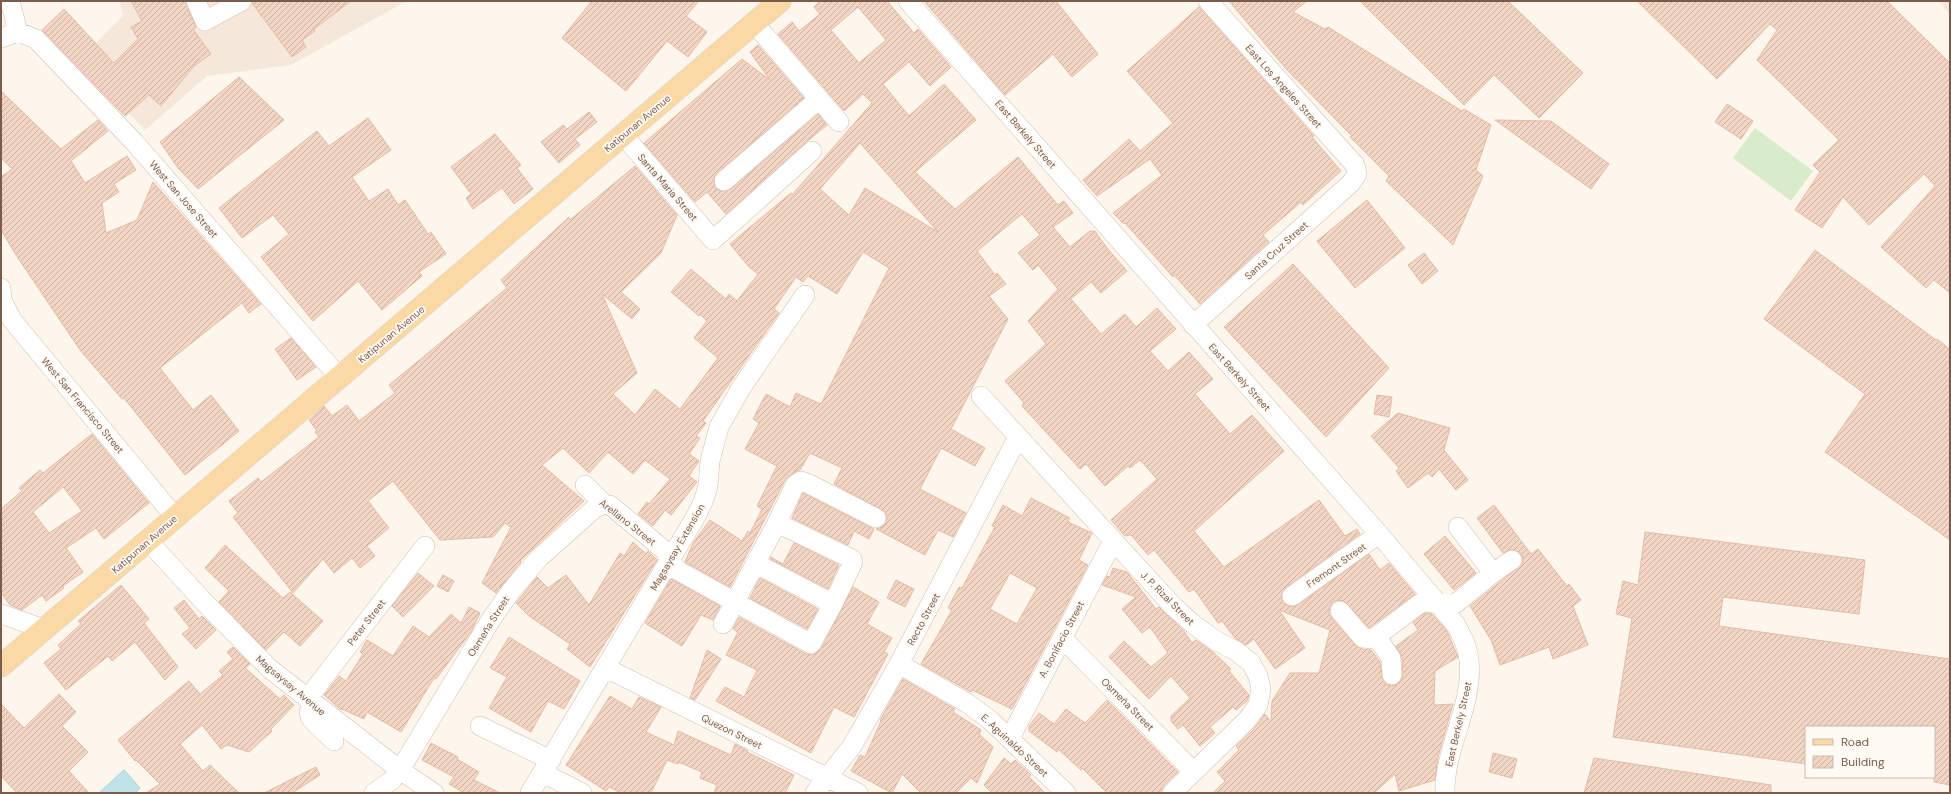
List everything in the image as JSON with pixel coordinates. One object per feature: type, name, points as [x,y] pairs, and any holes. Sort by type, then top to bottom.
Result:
[{"type":"main road","name":"Katipunan Avenue","points":[[1,666],[780,1]]},
{"type":"street","points":[[9,35],[10,1]]},
{"type":"street","points":[[196,1],[202,18],[205,20],[242,1]]},
{"type":"street","name":"East Berkely Street","points":[[908,1],[1379,534],[1456,625],[1464,641],[1469,658],[1470,675],[1449,760],[1443,793]]},
{"type":"street","name":"East Los Angeles Street","points":[[1208,1],[1355,165],[1357,174]]},
{"type":"street","points":[[754,24],[839,122]]},
{"type":"street","name":"West San Jose Street","points":[[9,35],[36,39],[135,143],[339,377]]},
{"type":"street","points":[[724,181],[819,99]]},
{"type":"street","name":"Santa Maria Street","points":[[623,135],[714,240],[812,151]]},
{"type":"street","name":"Santa Cruz Street","points":[[1193,325],[1351,183],[1357,174]]},
{"type":"street","name":"Magsaysay Extension","points":[[530,793],[606,668],[703,502],[708,486],[711,454],[719,426],[741,388],[805,295]]},
{"type":"street","name":"West San Francisco Street","points":[[1,296],[12,320],[175,517]]},
{"type":"street","name":"J. P. Rizal Street","points":[[981,396],[1174,607],[1215,640],[1251,663],[1258,676],[1261,689],[1258,705],[1247,720],[1172,793]]},
{"type":"street","name":"Recto Street","points":[[815,793],[852,746],[899,664],[1018,437]]},
{"type":"street","points":[[723,624],[777,523],[795,485],[801,481],[876,518]]},
{"type":"street","name":"Arellano Street","points":[[585,485],[604,504],[610,505],[664,550],[677,570],[809,644],[813,643],[833,604]]},
{"type":"street","name":"Osmeña Street","points":[[374,793],[392,780],[400,770],[492,618],[511,591],[539,558],[595,508],[604,504]]},
{"type":"street","points":[[756,563],[833,604],[852,565],[852,559],[777,523]]},
{"type":"street","points":[[1458,527],[1493,573]]},
{"type":"street","name":"Fremont Street","points":[[1292,596],[1379,534]]},
{"type":"street","name":"Magsaysay Avenue","points":[[148,541],[240,640],[270,669],[310,702],[400,770],[434,793]]},
{"type":"street","name":"A. Bonifacio Street","points":[[1010,738],[1113,541]]},
{"type":"street","name":"Peter Street","points":[[310,702],[425,546]]},
{"type":"street","points":[[1340,611],[1363,638],[1369,639],[1376,636],[1422,602],[1455,604],[1493,573],[1512,560]]},
{"type":"street","points":[[1,614],[44,629]]},
{"type":"street","points":[[1376,636],[1390,658],[1392,675]]},
{"type":"street","name":"Osmeña Street","points":[[1062,638],[1193,771]]},
{"type":"street","name":"E. Aguinaldo Street","points":[[899,664],[967,703],[990,720],[1066,793]]},
{"type":"street","name":"Quezon Street","points":[[606,668],[858,793]]},
{"type":"street","points":[[310,702],[310,718],[334,741]]},
{"type":"street","points":[[480,726],[547,767],[582,793]]},
{"type":"shaded area","points":[[120,1],[407,1],[291,65],[207,76],[145,130],[78,61],[123,16]]},
{"type":"shaded area","points":[[1938,1],[1950,1],[1950,14]]},
{"type":"green space","points":[[1755,128],[1813,171],[1791,201],[1733,158]]},
{"type":"water","points":[[124,770],[140,788],[135,793],[99,793]]},
{"type":"building","points":[[131,1],[185,1],[196,27],[193,29],[211,54],[194,66],[161,106],[149,95],[125,116],[42,30],[64,9],[114,63],[138,39],[131,27],[142,21]]},
{"type":"building","points":[[253,1],[351,1],[302,40],[306,47],[292,57],[252,3]]},
{"type":"building","points":[[592,1],[699,1],[686,16],[707,32],[688,57],[667,41],[626,91],[562,38]]},
{"type":"building","points":[[820,1],[887,1],[914,33],[918,29],[951,67],[930,86],[909,62],[883,84],[909,116],[944,84],[976,120],[915,172],[955,209],[1018,157],[1058,205],[1064,201],[1073,213],[1053,227],[1070,247],[1090,231],[1095,231],[1107,248],[1127,271],[1101,293],[1091,282],[1071,299],[1101,334],[1125,314],[1136,327],[1157,308],[1176,329],[1150,351],[1168,371],[1189,352],[1213,379],[1195,394],[1230,434],[1252,415],[1284,451],[1194,531],[1224,567],[1319,500],[1345,536],[1357,529],[1360,534],[1286,587],[1281,597],[1283,603],[1293,607],[1298,605],[1369,554],[1380,570],[1389,563],[1415,594],[1369,628],[1344,601],[1338,600],[1333,602],[1329,613],[1355,645],[1362,649],[1371,650],[1380,662],[1383,681],[1387,685],[1392,686],[1398,684],[1403,675],[1402,657],[1396,646],[1418,630],[1413,622],[1425,613],[1432,614],[1447,631],[1458,657],[1435,671],[1434,705],[1453,704],[1438,757],[1435,780],[1399,791],[1395,774],[1374,793],[1213,793],[1225,781],[1217,772],[1239,750],[1236,746],[1253,730],[1265,714],[1271,722],[1272,701],[1290,673],[1319,673],[1330,630],[1279,610],[1305,648],[1275,669],[1254,639],[1246,645],[1235,638],[1222,621],[1218,623],[1194,589],[1189,592],[1154,550],[1148,555],[1131,535],[1125,536],[1111,520],[1157,479],[1140,460],[1130,468],[1128,466],[1105,486],[1086,464],[1080,469],[1022,406],[1024,403],[1005,381],[1046,344],[1028,321],[1058,289],[1038,265],[1033,270],[1018,253],[1040,235],[1022,214],[977,251],[995,275],[997,273],[1006,284],[989,296],[1008,319],[951,429],[985,448],[975,466],[941,448],[920,489],[966,513],[953,537],[938,530],[925,555],[876,529],[882,527],[886,523],[887,517],[885,512],[834,484],[842,468],[810,453],[800,470],[785,480],[730,587],[685,562],[693,543],[710,520],[742,541],[748,531],[750,533],[762,509],[757,506],[777,466],[745,449],[759,423],[753,419],[766,394],[790,407],[796,393],[821,404],[889,268],[863,252],[837,294],[808,276],[803,282],[796,277],[774,309],[779,313],[703,421],[706,423],[696,436],[700,438],[689,454],[699,461],[689,476],[697,482],[671,515],[665,510],[653,526],[638,514],[647,502],[649,504],[670,479],[645,460],[633,474],[608,452],[589,473],[563,448],[542,465],[584,501],[520,561],[521,562],[496,593],[482,583],[511,527],[505,523],[493,537],[440,540],[393,481],[368,501],[389,528],[367,546],[375,556],[360,568],[352,558],[334,573],[323,559],[293,593],[233,517],[238,513],[229,501],[258,478],[261,482],[319,437],[315,432],[317,431],[309,420],[324,406],[332,416],[347,405],[359,421],[395,393],[389,385],[507,288],[501,280],[569,217],[570,220],[635,166],[677,215],[661,253],[621,292],[640,309],[632,319],[602,294],[637,373],[613,394],[635,415],[655,389],[680,409],[718,358],[694,338],[707,321],[671,292],[691,269],[726,299],[729,294],[737,301],[758,274],[749,267],[730,244],[791,193],[792,195],[872,103],[863,94],[844,111],[778,34],[792,22],[799,31],[820,14],[814,7]],"holes":[[[858,7],[886,40],[859,63],[831,30]],[[860,143],[938,232],[865,188],[849,215],[820,189]]]},
{"type":"building","points":[[924,1],[1056,1],[1098,54],[1072,77],[1053,54],[1005,95]]},
{"type":"building","points":[[1229,1],[1307,1],[1293,12],[1325,29],[1328,27],[1462,111],[1464,109],[1491,125],[1476,170],[1483,176],[1453,245],[1386,181],[1389,176],[1287,70]]},
{"type":"building","points":[[1360,1],[1508,1],[1583,73],[1539,118],[1494,75],[1464,105]]},
{"type":"building","points":[[1637,1],[1887,1],[1950,63],[1950,293],[1934,280],[1926,288],[1881,247],[1935,186],[1924,174],[1869,225],[1843,197],[1822,228],[1795,210],[1820,172],[1813,165],[1839,140],[1757,60],[1777,30],[1770,24],[1717,79]]},
{"type":"building","points":[[1199,7],[1314,136],[1312,137],[1341,171],[1303,205],[1301,202],[1263,235],[1269,242],[1200,304],[1174,275],[1173,277],[1125,223],[1124,224],[1113,213],[1162,175],[1150,159],[1097,196],[1083,180],[1129,139],[1140,151],[1173,123],[1127,71]]},
{"type":"building","points":[[758,45],[804,98],[717,173],[714,178],[715,188],[721,191],[731,189],[818,114],[827,125],[726,214],[707,192],[695,202],[644,143],[742,59],[770,80],[750,52]]},
{"type":"building","points":[[239,77],[284,120],[198,189],[178,168],[160,142]]},
{"type":"building","points":[[1,91],[61,149],[98,120],[108,131],[71,161],[85,183],[127,156],[136,170],[114,184],[119,192],[102,203],[106,233],[137,220],[153,182],[261,304],[249,313],[242,303],[160,368],[193,410],[211,395],[239,431],[185,475],[124,398],[122,399],[80,350],[16,255],[1,230],[1,177],[12,169],[1,158]]},
{"type":"building","points":[[1727,104],[1753,121],[1741,139],[1715,122]]},
{"type":"building","points":[[589,112],[597,122],[575,139],[580,145],[559,163],[541,142],[563,125],[567,129]]},
{"type":"building","points":[[368,118],[391,150],[352,177],[369,201],[388,189],[398,205],[405,200],[428,234],[431,232],[446,254],[419,272],[422,276],[382,310],[358,281],[313,321],[261,257],[289,234],[273,215],[242,238],[219,208],[317,131],[329,146]]},
{"type":"building","points":[[1495,120],[1551,121],[1609,164],[1591,189]]},
{"type":"building","points":[[495,134],[521,165],[517,168],[533,189],[514,204],[502,188],[473,209],[466,198],[471,194],[451,167]]},
{"type":"building","points":[[1367,200],[1405,248],[1355,288],[1317,241]]},
{"type":"building","points":[[1815,250],[1950,349],[1950,540],[1825,452],[1865,394],[1764,319]]},
{"type":"building","points":[[1424,253],[1438,271],[1422,284],[1408,265]]},
{"type":"building","points":[[1293,264],[1389,368],[1326,437],[1224,327]]},
{"type":"building","points":[[291,338],[316,367],[297,380],[275,349]]},
{"type":"building","points":[[1377,395],[1392,397],[1389,417],[1374,414]]},
{"type":"building","points":[[1398,413],[1450,428],[1444,450],[1468,480],[1456,490],[1439,469],[1432,477],[1428,473],[1408,488],[1396,471],[1399,468],[1371,436]]},
{"type":"building","points":[[92,434],[149,503],[104,539],[96,528],[66,548],[83,572],[63,586],[64,588],[46,601],[42,595],[22,610],[10,605],[1,593],[1,509],[22,491],[19,488],[40,470],[43,473]],"holes":[[[63,487],[82,511],[49,533],[33,512]]]},
{"type":"building","points":[[803,493],[874,529],[869,539],[854,531],[848,545],[792,518]]},
{"type":"building","points":[[1031,498],[1070,518],[1068,522],[1092,533],[1079,560],[1088,565],[1012,709],[972,690],[971,692],[921,664],[952,610],[948,608],[959,587],[962,588],[995,527],[992,526],[1003,505],[1022,516]],"holes":[[[1010,573],[1037,588],[1017,624],[990,609]]]},
{"type":"building","points":[[1494,505],[1531,554],[1538,549],[1567,586],[1569,584],[1581,600],[1573,606],[1588,645],[1553,659],[1549,647],[1500,665],[1491,640],[1470,606],[1522,564],[1523,559],[1521,554],[1512,549],[1503,553],[1477,518]]},
{"type":"building","points":[[1645,532],[1865,560],[1859,614],[1723,597],[1719,626],[1950,659],[1950,785],[1934,782],[1935,726],[1805,726],[1805,764],[1613,737],[1632,618],[1616,614],[1623,581],[1638,585]]},
{"type":"building","points":[[1445,536],[1476,573],[1454,590],[1424,554]]},
{"type":"building","points":[[633,542],[646,554],[648,551],[657,560],[590,667],[567,649],[570,644],[529,616],[516,603],[537,577],[548,588],[566,575],[589,605],[620,553],[624,556]]},
{"type":"building","points":[[794,543],[839,565],[828,589],[770,559],[771,557],[783,564]]},
{"type":"building","points":[[225,545],[283,598],[290,592],[323,621],[300,646],[284,632],[266,650],[219,602],[229,591],[205,568]]},
{"type":"building","points":[[1113,568],[1127,572],[1156,609],[1159,607],[1184,631],[1192,643],[1196,640],[1213,652],[1231,669],[1229,671],[1249,695],[1247,701],[1236,710],[1233,707],[1210,727],[1215,733],[1200,746],[1183,725],[1178,729],[1171,721],[1171,716],[1190,698],[1171,676],[1149,699],[1109,657],[1124,641],[1151,667],[1168,653],[1150,627],[1142,633],[1122,609],[1136,597],[1102,585],[1107,576],[1110,577]]},
{"type":"building","points":[[418,573],[434,586],[403,617],[392,606]]},
{"type":"building","points":[[443,575],[454,581],[448,592],[437,586]]},
{"type":"building","points":[[760,578],[818,609],[807,629],[750,598]]},
{"type":"building","points":[[671,579],[720,606],[713,620],[701,615],[682,646],[645,623]]},
{"type":"building","points":[[896,580],[914,589],[905,607],[887,598]]},
{"type":"building","points":[[121,585],[149,619],[144,623],[178,667],[165,680],[135,642],[112,661],[108,656],[66,690],[44,663],[61,649],[58,645],[81,624],[78,621]]},
{"type":"building","points":[[853,587],[879,602],[867,624],[892,638],[884,652],[888,654],[854,717],[834,707],[811,753],[716,701],[725,687],[744,697],[757,670],[726,655],[738,632],[733,629],[739,617],[806,654],[812,655],[821,649]]},
{"type":"building","points":[[184,600],[199,619],[202,616],[216,630],[196,649],[182,634],[190,628],[174,608]]},
{"type":"building","points":[[469,607],[480,613],[471,632],[436,679],[434,678],[401,732],[367,712],[364,719],[342,709],[341,710],[324,695],[339,676],[346,681],[363,654],[360,652],[367,640],[393,656],[413,626],[429,637],[451,614],[461,623]]},
{"type":"building","points":[[509,637],[580,681],[564,709],[548,701],[531,732],[489,708],[507,677],[490,668]]},
{"type":"building","points":[[233,647],[250,664],[245,668],[280,699],[284,695],[294,705],[271,729],[272,731],[249,752],[227,745],[221,749],[202,725],[180,744],[203,771],[210,765],[239,793],[146,793],[160,784],[136,760],[135,761],[118,740],[189,681],[200,694],[223,675],[219,671],[233,659],[227,652]]},
{"type":"building","points":[[707,650],[721,659],[695,700],[690,698]]},
{"type":"building","points":[[903,679],[955,709],[953,712],[981,730],[979,734],[993,747],[977,783],[971,778],[956,793],[921,793],[902,774],[892,793],[851,771],[860,755],[865,757],[881,721],[880,720]]},
{"type":"building","points":[[59,694],[76,712],[62,726],[88,752],[69,771],[89,793],[17,793],[1,776],[1,704],[24,728]]},
{"type":"building","points":[[610,696],[632,709],[639,697],[661,707],[646,732],[674,745],[678,731],[731,755],[735,744],[748,751],[747,752],[794,775],[785,793],[714,793],[717,785],[700,778],[702,772],[678,762],[678,764],[667,760],[651,793],[621,793],[609,787],[606,791],[566,765]]},
{"type":"building","points":[[1107,700],[1178,772],[1164,785],[1160,793],[1107,793],[1082,768],[1081,770],[1059,750],[1057,752],[1029,731],[1029,726],[1039,713],[1054,724],[1066,709],[1085,723]]},
{"type":"building","points":[[431,743],[458,757],[457,759],[479,772],[474,780],[500,793],[464,793],[449,784],[454,777],[422,760]]},
{"type":"building","points":[[1493,753],[1517,759],[1512,778],[1489,772]]},
{"type":"building","points":[[1004,758],[1011,764],[1015,760],[1031,775],[1029,777],[1045,793],[992,793],[984,785]]},
{"type":"building","points":[[1594,758],[1771,785],[1771,793],[1584,793]]},
{"type":"building","points":[[316,767],[320,775],[292,793],[264,793]]}]
